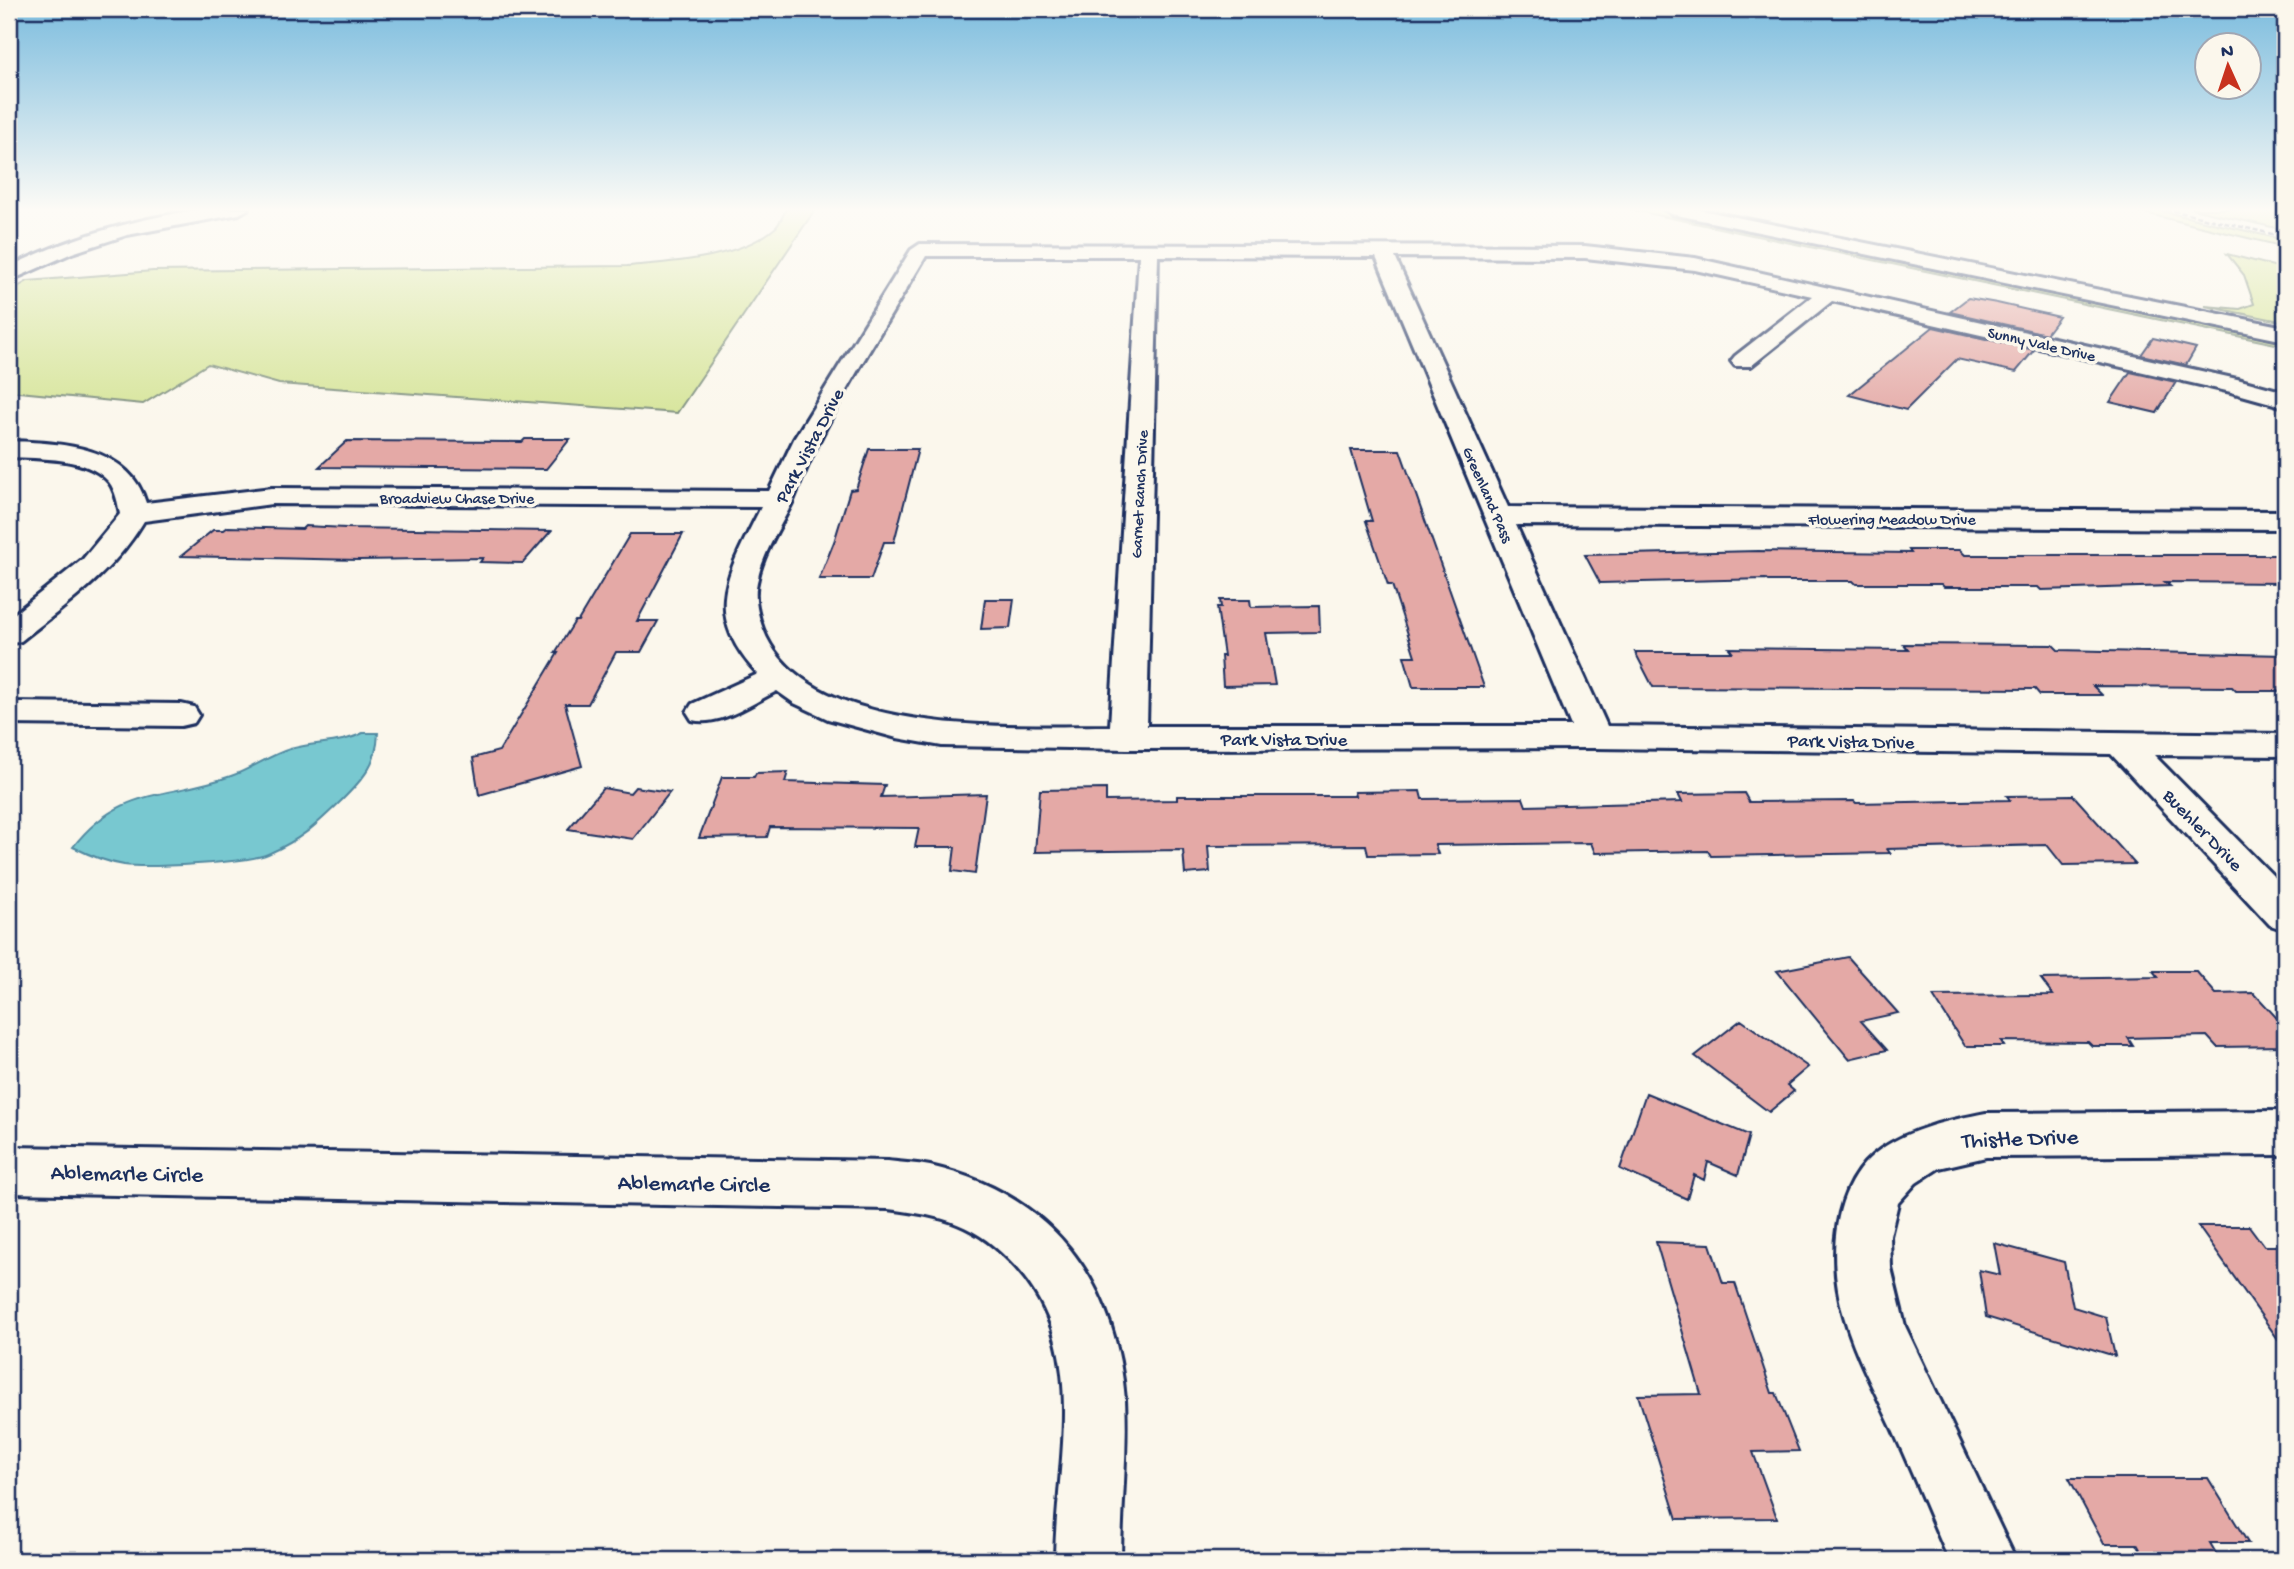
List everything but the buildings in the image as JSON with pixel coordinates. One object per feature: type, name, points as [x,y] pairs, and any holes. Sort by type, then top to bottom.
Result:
[{"type":"street","name":"Park Vista Drive","points":[[901,282],[807,439],[743,578],[740,598],[740,612],[754,650],[779,677],[806,696],[841,711],[897,727],[942,735],[1128,738],[1594,737],[2285,746]]},
{"type":"street","name":"Garnet Ranch Drive","points":[[1128,738],[1148,282]]},
{"type":"street","name":"Greenland Pass","points":[[1396,282],[1594,737]]},
{"type":"street","name":"Sunny Vale Drive","points":[[1776,282],[2237,386],[2285,400]]},
{"type":"street","points":[[2031,282],[2285,334]]},
{"type":"street","points":[[1743,361],[1828,294]]},
{"type":"street","points":[[9,449],[66,454],[96,461],[112,471],[126,485],[134,514],[122,536],[96,565],[9,634]]},
{"type":"street","name":"Broadview Chase Drive","points":[[134,514],[193,504],[272,496],[780,499]]},
{"type":"street","name":"Flowering Meadow Drive","points":[[1498,516],[2285,520]]},
{"type":"street","points":[[705,712],[779,677]]},
{"type":"street","points":[[9,713],[181,715]]},
{"type":"street","name":"Buehler Drive","points":[[2122,744],[2285,914]]},
{"type":"street","name":"Thistle Drive","points":[[1983,1560],[1869,1304],[1860,1250],[1866,1211],[1877,1189],[1891,1170],[1930,1146],[1956,1139],[1986,1135],[2285,1133]]},
{"type":"street","name":"Ablemarle Circle","points":[[9,1170],[888,1185],[932,1190],[984,1208],[1022,1234],[1055,1271],[1072,1300],[1084,1332],[1094,1403],[1088,1560]]},
{"type":"green space","points":[[26,282],[766,282],[677,413],[279,384],[208,364],[143,404],[9,391],[9,292]]},
{"type":"green space","points":[[1979,282],[2011,282],[2285,339],[2285,346]]},
{"type":"green space","points":[[2246,282],[2285,282],[2285,322],[2205,306],[2240,309],[2254,304]]},
{"type":"water","points":[[363,733],[378,733],[375,754],[362,779],[308,831],[268,854],[220,862],[136,866],[111,862],[73,847],[91,827],[109,813],[127,804],[231,776],[290,749],[346,739]]}]
